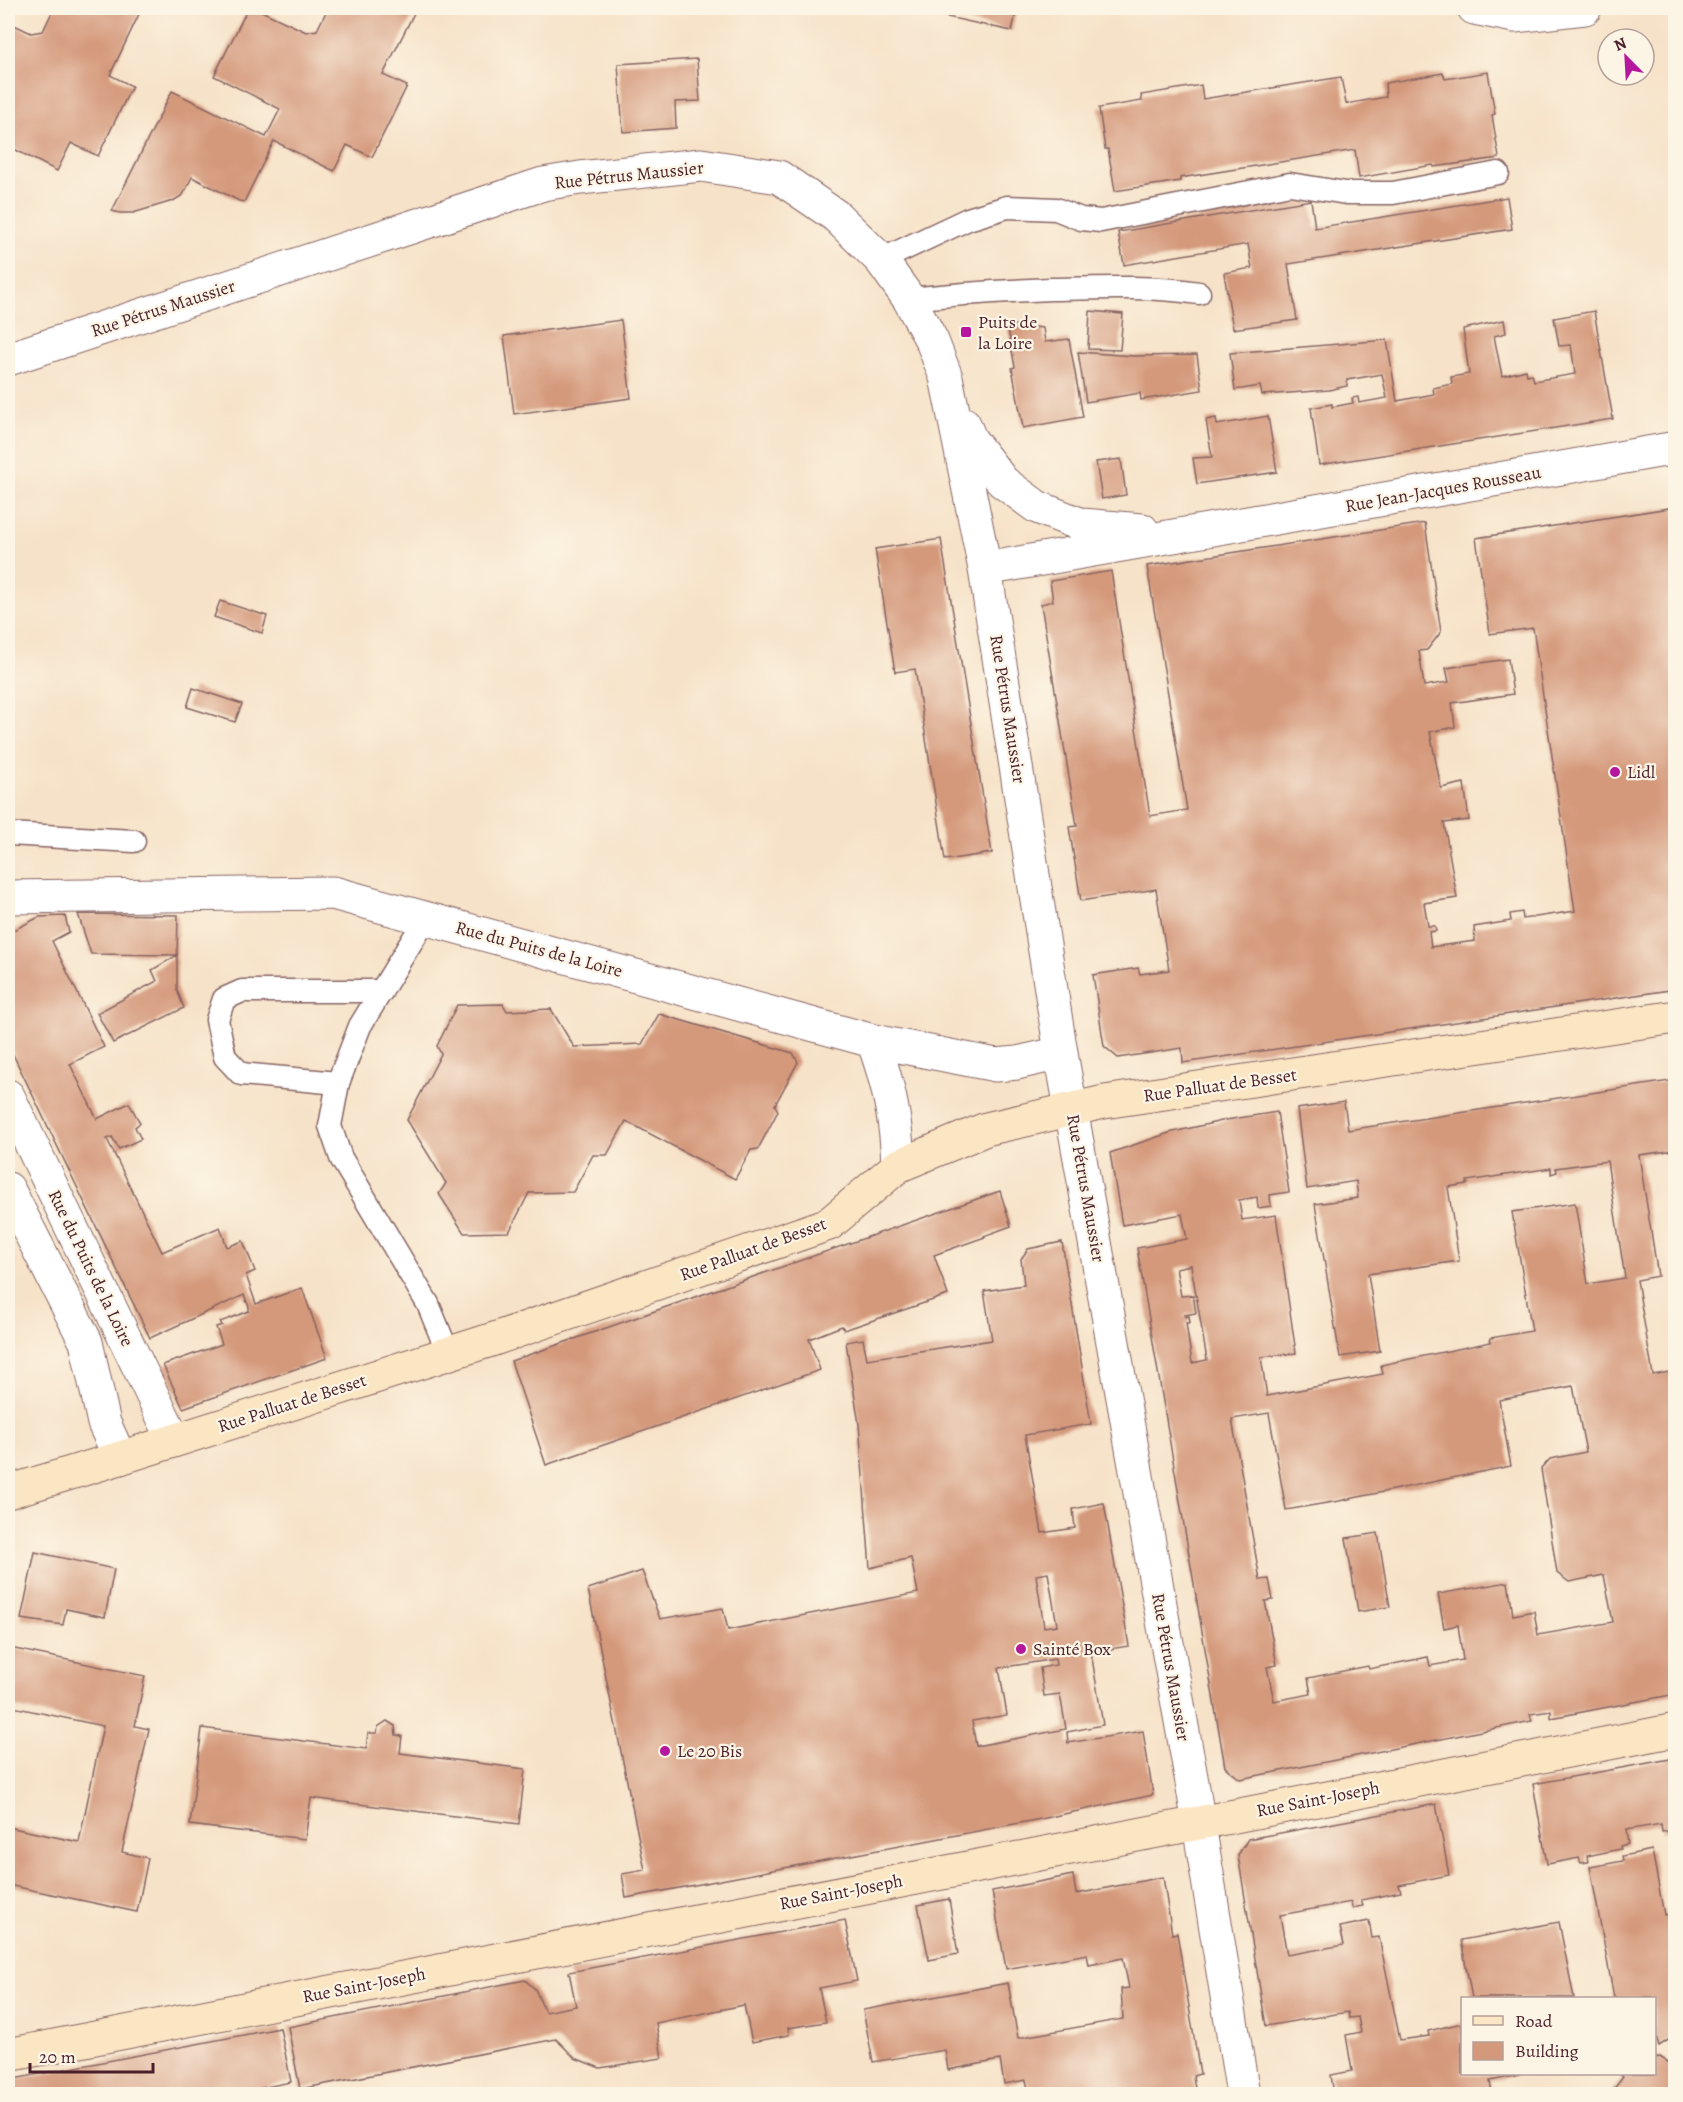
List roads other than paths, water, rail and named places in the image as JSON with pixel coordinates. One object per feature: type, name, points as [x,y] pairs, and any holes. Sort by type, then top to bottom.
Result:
[{"type":"main road","name":"Rue Palluat de Besset","points":[[8,1491],[120,1458],[448,1353],[829,1224],[898,1166],[986,1128],[1104,1102],[1676,1017]]},
{"type":"main road","name":"Rue Saint-Joseph","points":[[8,2055],[1676,1730]]},
{"type":"street","points":[[1474,8],[1516,12],[1585,8]]},
{"type":"street","name":"Rue Pétrus Maussier","points":[[8,359],[543,183],[701,165],[779,177],[836,216],[881,260],[909,298],[932,341],[946,377],[985,569],[1061,1053],[1199,1822],[1243,2094]]},
{"type":"street","name":"Rue Jean-Jacques Rousseau","points":[[946,377],[970,439],[1003,482],[1037,507],[1082,525],[1149,530],[1210,529]]},
{"type":"street","name":"Rue Jean-Jacques Rousseau","points":[[985,569],[1676,448]]},
{"type":"street","name":"Rue du Puits de la Loire","points":[[8,897],[333,893],[873,1041],[996,1065],[1017,1063],[1061,1053]]},
{"type":"street","points":[[873,1041],[882,1065],[897,1135],[898,1166]]},
{"type":"street","name":"Rue du Puits de la Loire","points":[[8,1096],[174,1440]]},
{"type":"street","points":[[8,1189],[86,1342],[104,1423],[120,1458]]},
{"type":"lane","points":[[881,260],[968,219],[1006,207],[1056,209],[1081,219],[1101,221],[1290,184],[1346,193],[1393,193],[1498,173]]},
{"type":"lane","points":[[909,298],[1102,288],[1171,289],[1199,293]]},
{"type":"lane","points":[[8,834],[134,841]]},
{"type":"lane","points":[[426,918],[360,1026],[338,1083],[330,1126],[341,1158],[428,1304],[448,1353]]},
{"type":"lane","points":[[338,1083],[241,1074],[225,1057],[217,1020],[224,999],[242,991],[382,990]]},
{"type":"place","name":"Puits de la Loire","points":[[966,332]]},
{"type":"place","name":"Lidl","points":[[1615,772]]},
{"type":"place","name":"Sainté Box","points":[[1021,1649]]},
{"type":"place","name":"Le 20 Bis","points":[[665,1751]]}]
